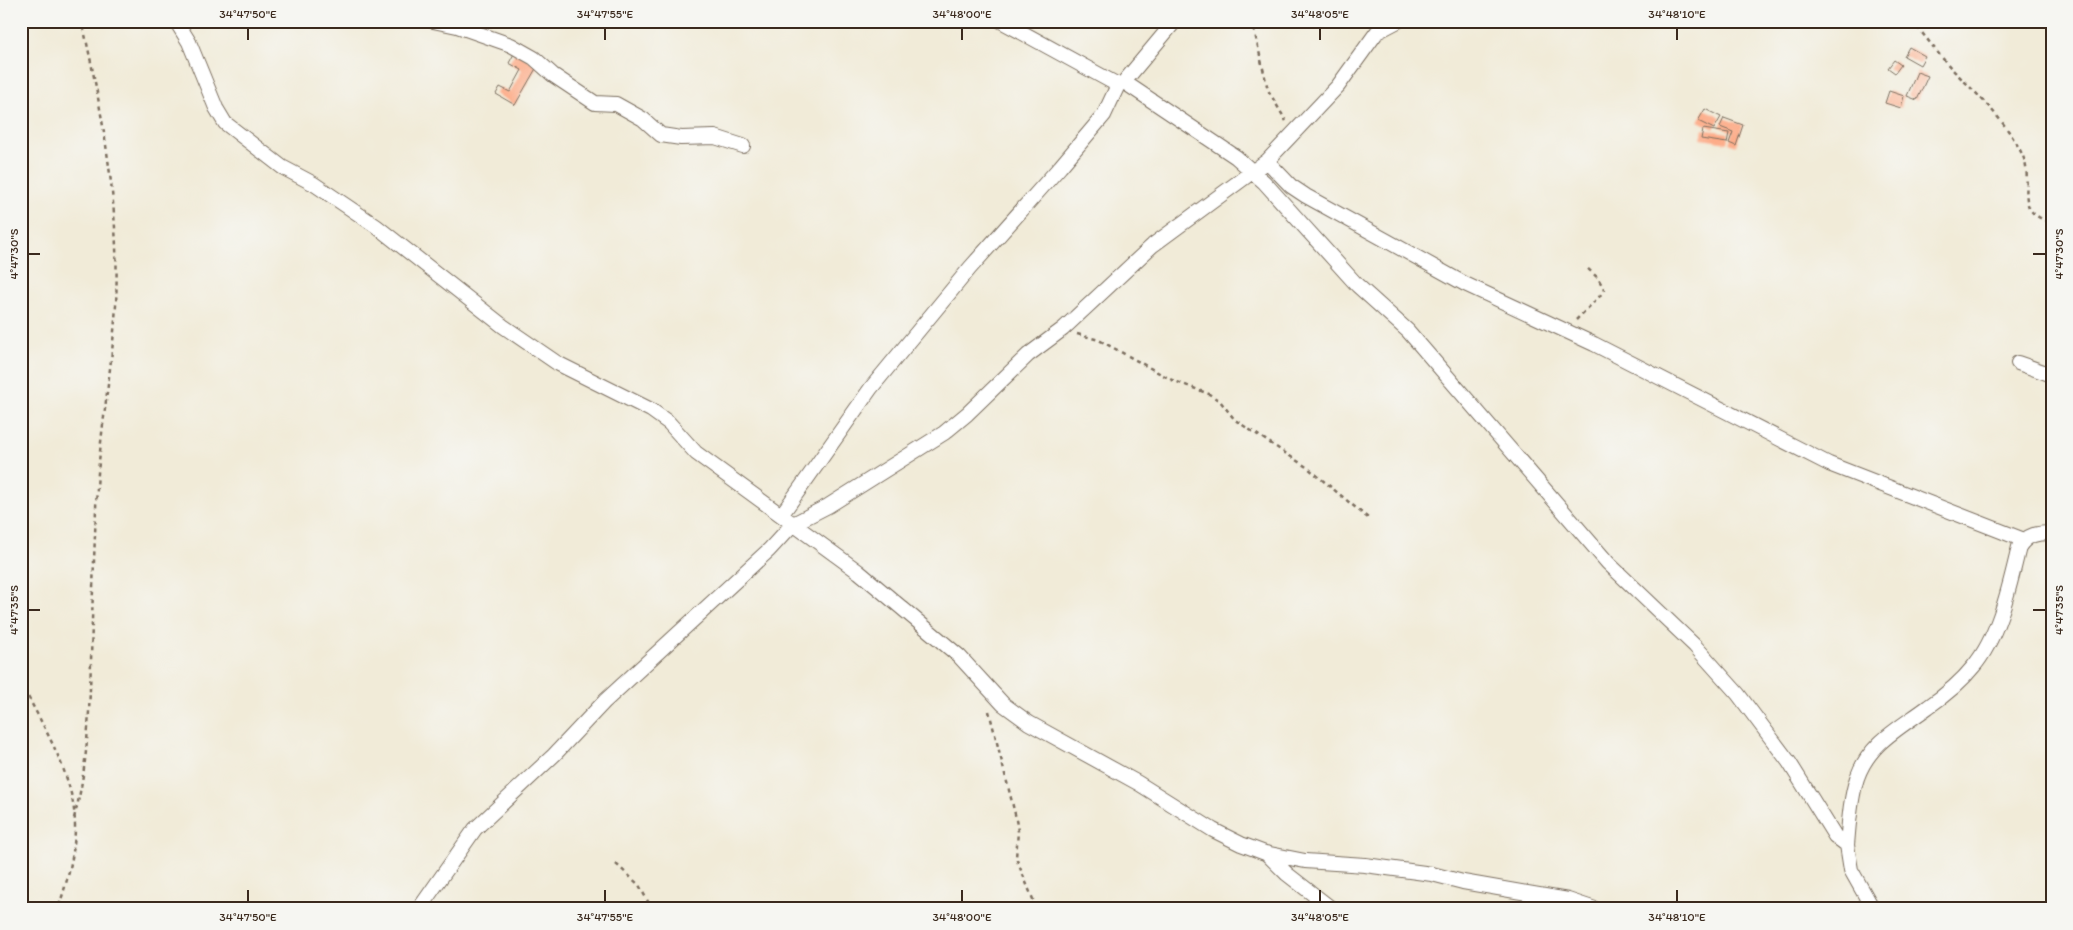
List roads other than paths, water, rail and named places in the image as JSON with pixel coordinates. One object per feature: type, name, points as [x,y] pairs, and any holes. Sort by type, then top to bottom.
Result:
[{"type":"street","points":[[176,21],[189,42],[216,108],[225,124],[282,166],[314,184],[376,226],[503,326],[557,363],[651,410],[669,423],[696,453],[859,572],[959,656],[1003,704],[1029,723],[1138,783],[1213,830],[1265,853],[1305,861],[1365,865],[1432,874],[1463,882],[1568,900],[1595,909]]},
{"type":"street","points":[[432,21],[458,23],[511,45],[534,58],[553,75],[595,103],[616,104],[644,119],[662,135],[681,138],[716,137],[743,146]]},
{"type":"street","points":[[1001,21],[1121,84],[1236,156],[1252,171],[1357,285],[1408,331],[1608,563],[1695,646],[1738,694],[1789,762],[1835,836],[1847,845]]},
{"type":"street","points":[[782,514],[871,388],[970,268],[1060,167],[1104,114],[1121,84],[1175,21]]},
{"type":"street","points":[[419,909],[475,829],[554,755],[605,701],[769,550],[793,524],[828,506],[944,433],[1028,355],[1063,329],[1153,245],[1267,161],[1292,136],[1306,117],[1352,70],[1377,32],[1398,21]]},
{"type":"street","points":[[1267,161],[1291,186],[1306,196],[1465,284],[1566,330],[1829,464],[2024,540]]},
{"type":"street","points":[[2018,363],[2052,375]]},
{"type":"street","points":[[1873,909],[1851,870],[1847,845],[1851,801],[1858,776],[1866,760],[1880,741],[1929,707],[1974,666],[2001,615],[2019,547],[2024,540],[2040,533],[2052,533]]},
{"type":"street","points":[[1265,853],[1332,909]]}]
